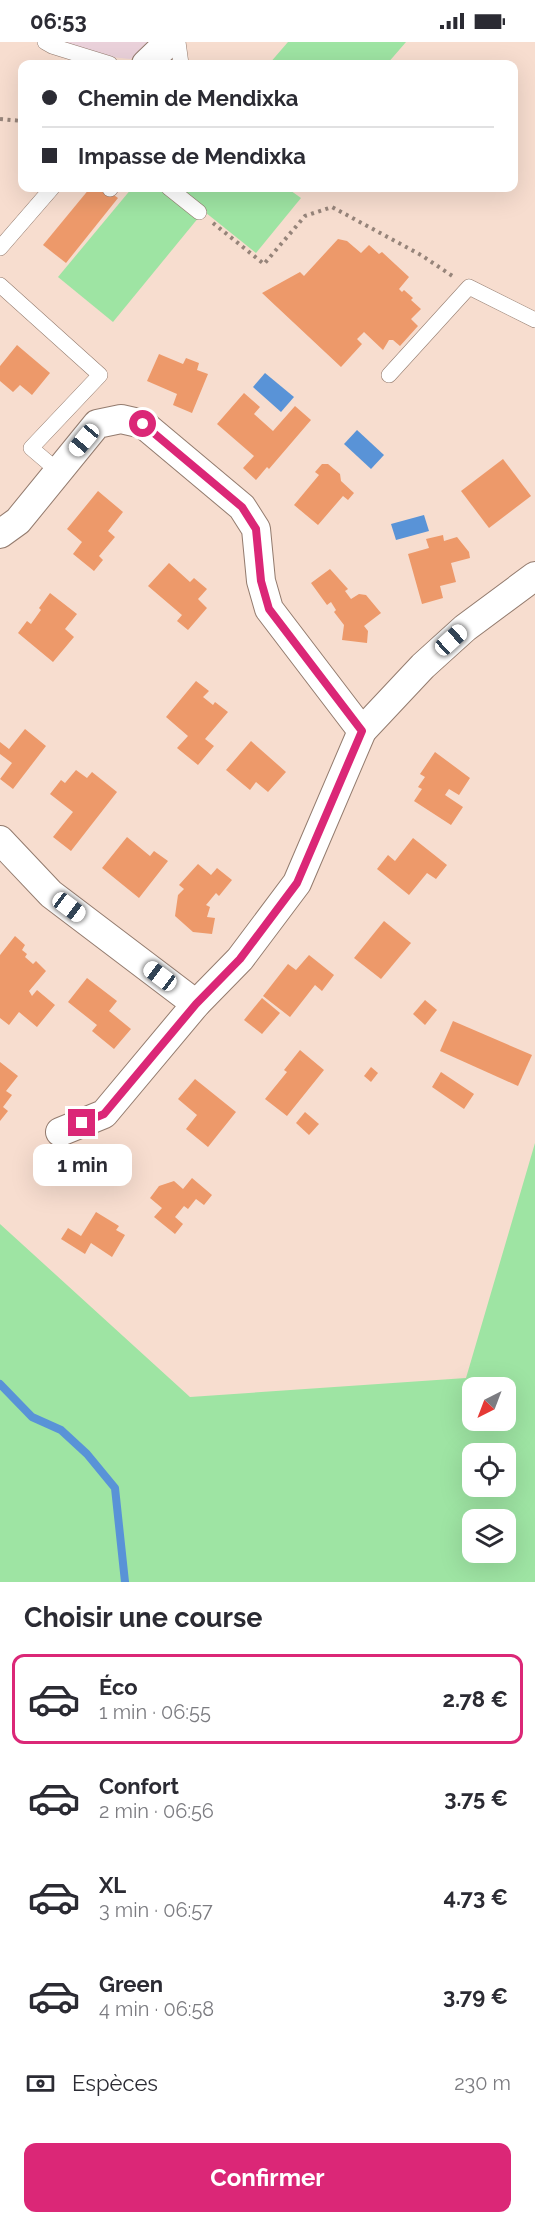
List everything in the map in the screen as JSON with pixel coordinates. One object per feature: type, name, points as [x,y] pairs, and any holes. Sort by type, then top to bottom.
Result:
[{"type":"street","points":[[0,534],[18,521],[97,424],[121,419],[143,424],[242,507],[256,529],[261,581],[269,609],[362,731]]},
{"type":"street","points":[[60,1132],[104,1114],[196,1004],[240,959],[297,883],[362,731],[423,666],[465,628],[535,576]]},
{"type":"street","points":[[0,840],[51,894],[196,1004]]},
{"type":"lane","points":[[45,42],[97,60]]},
{"type":"lane","points":[[178,42],[180,60]]},
{"type":"lane","points":[[0,248],[49,192]]},
{"type":"lane","points":[[174,192],[200,212]]},
{"type":"lane","points":[[0,285],[100,375],[31,448],[58,471]]},
{"type":"lane","points":[[389,375],[469,287],[535,320]]},
{"type":"path","points":[[0,119],[18,121]]},
{"type":"path","points":[[200,212],[264,264],[305,216],[332,207],[421,255],[469,287]]},
{"type":"shaded area","points":[[60,42],[156,42],[149,49],[130,59],[101,56]]},
{"type":"green space","points":[[288,42],[406,42],[390,60],[272,60]]},
{"type":"green space","points":[[129,192],[169,192],[199,217],[113,322],[58,277]]},
{"type":"green space","points":[[180,192],[293,192],[301,198],[256,253]]},
{"type":"green space","points":[[535,1143],[535,1582],[0,1582],[0,1224],[190,1397],[462,1378],[462,1431],[516,1431],[516,1377],[466,1377]]},
{"type":"water","points":[[265,373],[294,397],[281,412],[253,387]]},
{"type":"water","points":[[357,430],[384,455],[371,469],[344,444]]},
{"type":"water","points":[[424,515],[429,531],[396,540],[391,524]]},
{"type":"building","points":[[87,192],[110,192],[118,198],[66,263],[43,245]]},
{"type":"building","points":[[338,239],[347,241],[361,253],[369,245],[379,254],[382,252],[409,277],[399,289],[402,292],[404,290],[413,298],[411,300],[421,309],[411,319],[418,326],[400,346],[393,340],[389,340],[383,350],[364,332],[357,339],[362,344],[341,367],[262,293],[300,272],[304,276]]},
{"type":"building","points":[[17,345],[50,373],[32,395],[20,385],[13,392],[0,381],[0,366]]},
{"type":"building","points":[[159,354],[183,364],[186,358],[199,363],[197,370],[208,374],[192,413],[173,405],[177,394],[147,381]]},
{"type":"building","points":[[244,393],[260,407],[254,414],[273,431],[295,406],[311,420],[269,469],[267,467],[256,480],[243,468],[254,456],[217,424]]},
{"type":"building","points":[[503,459],[531,496],[489,528],[461,491]]},
{"type":"building","points":[[322,464],[328,464],[340,474],[341,481],[354,493],[348,500],[343,496],[318,525],[294,505],[319,475],[315,472]]},
{"type":"building","points":[[98,491],[123,512],[108,531],[115,537],[99,556],[103,560],[94,571],[73,554],[82,542],[67,529]]},
{"type":"building","points":[[443,535],[444,541],[457,537],[469,552],[470,558],[451,563],[456,582],[440,586],[443,598],[422,604],[408,554],[429,548],[426,539]]},
{"type":"building","points":[[169,563],[190,582],[194,578],[207,589],[198,599],[207,608],[188,630],[177,621],[182,615],[148,586]]},
{"type":"building","points":[[330,569],[348,589],[345,591],[351,599],[359,594],[366,595],[381,613],[364,626],[368,631],[367,643],[342,640],[344,625],[334,612],[336,610],[331,602],[327,605],[311,583]]},
{"type":"building","points":[[50,593],[77,614],[65,629],[74,637],[53,662],[18,633],[27,621],[31,624]]},
{"type":"building","points":[[196,681],[209,691],[203,697],[213,705],[215,702],[228,712],[205,739],[214,746],[198,765],[177,748],[188,736],[166,717]]},
{"type":"building","points":[[25,729],[46,746],[13,789],[0,779],[12,763],[0,754],[0,742],[9,749]]},
{"type":"building","points":[[251,741],[286,772],[268,792],[256,782],[250,790],[226,770]]},
{"type":"building","points":[[435,752],[470,778],[459,795],[449,789],[445,795],[463,807],[451,825],[414,801],[422,789],[418,787],[425,777],[420,774]]},
{"type":"building","points":[[76,770],[87,778],[92,772],[117,792],[71,851],[53,837],[73,812],[50,794],[61,780],[65,783]]},
{"type":"building","points":[[127,837],[150,856],[154,851],[168,861],[139,898],[102,868]]},
{"type":"building","points":[[413,838],[447,865],[436,879],[427,873],[409,895],[377,869],[388,855],[395,861]]},
{"type":"building","points":[[198,864],[211,875],[217,868],[232,880],[219,896],[216,893],[206,905],[210,907],[207,917],[215,918],[212,934],[193,932],[175,916],[178,895],[184,889],[179,885]]},
{"type":"building","points":[[384,921],[411,943],[381,979],[354,958]]},
{"type":"building","points":[[15,936],[25,945],[22,950],[27,954],[25,957],[33,964],[36,961],[46,971],[29,991],[32,996],[37,990],[55,1005],[37,1027],[19,1012],[9,1025],[0,1018],[0,955]]},
{"type":"building","points":[[309,955],[334,975],[322,991],[315,985],[290,1017],[263,996],[288,964],[296,970]]},
{"type":"building","points":[[87,978],[117,1001],[109,1011],[131,1029],[114,1049],[92,1031],[97,1025],[68,1002]]},
{"type":"building","points":[[262,998],[280,1013],[262,1034],[244,1020]]},
{"type":"building","points":[[425,1000],[437,1010],[425,1025],[413,1014]]},
{"type":"building","points":[[453,1021],[532,1055],[518,1086],[440,1051]]},
{"type":"building","points":[[300,1050],[324,1070],[287,1116],[265,1099],[287,1072],[284,1070]]},
{"type":"building","points":[[0,1062],[18,1076],[6,1091],[12,1095],[3,1107],[8,1111],[0,1121]]},
{"type":"building","points":[[371,1067],[378,1073],[371,1082],[364,1076]]},
{"type":"building","points":[[441,1072],[474,1094],[464,1109],[432,1087]]},
{"type":"building","points":[[195,1079],[236,1112],[208,1147],[186,1129],[197,1115],[178,1099]]},
{"type":"building","points":[[305,1112],[319,1124],[309,1135],[296,1123]]},
{"type":"building","points":[[192,1178],[212,1195],[204,1205],[196,1199],[188,1209],[184,1206],[175,1217],[183,1224],[175,1234],[154,1217],[162,1208],[150,1198],[159,1186],[174,1181],[183,1189]]},
{"type":"building","points":[[96,1212],[119,1226],[116,1230],[125,1235],[112,1257],[91,1243],[85,1254],[61,1239],[68,1228],[81,1236]]},
{"type":"waterway","points":[[0,1384],[32,1417],[61,1430],[87,1454],[115,1488],[125,1582]]},
{"type":"route","points":[[82,1123],[104,1114],[196,1004],[240,959],[297,883],[362,731],[269,609],[261,581],[256,529],[242,507],[143,424]]}]
